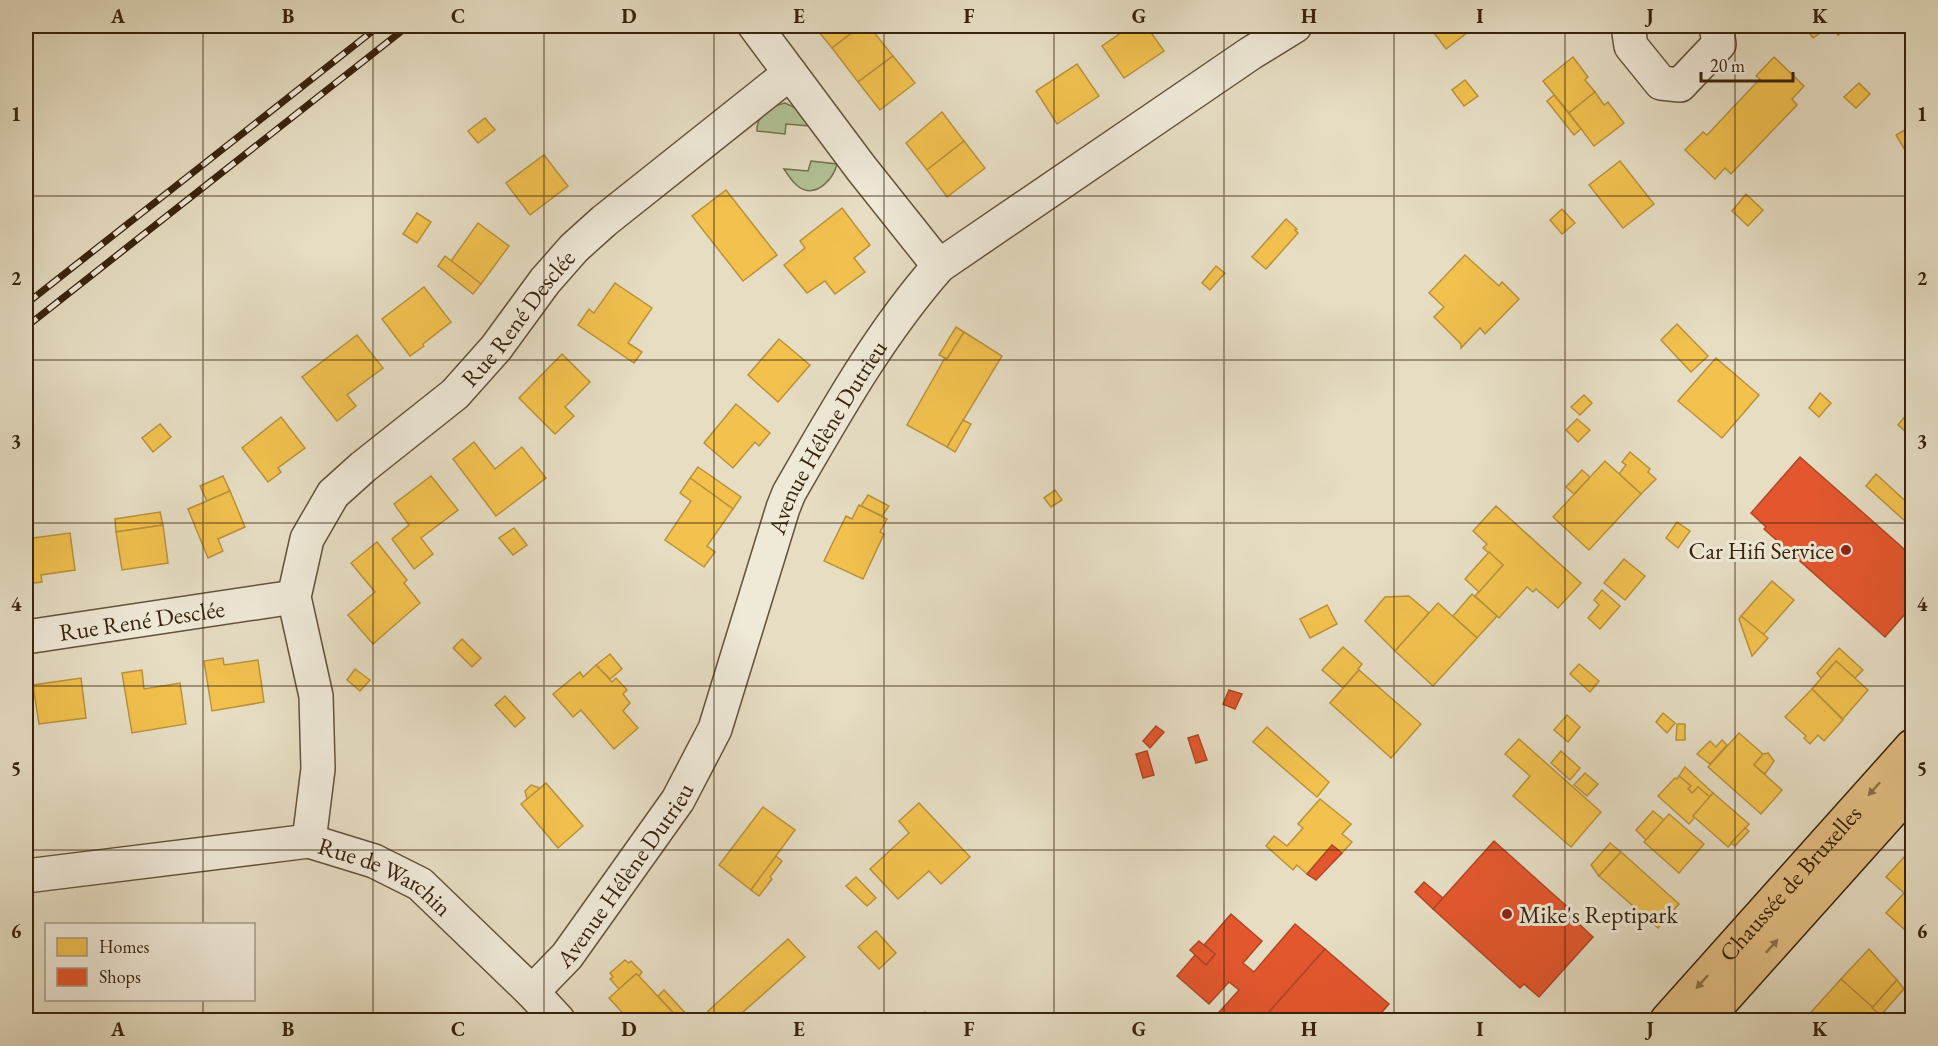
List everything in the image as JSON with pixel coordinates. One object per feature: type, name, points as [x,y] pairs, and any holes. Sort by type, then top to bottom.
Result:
[{"type":"main road","name":"Chaussée de Bruxelles","points":[[1668,1020],[1912,746]]},
{"type":"main road","name":"Chaussée de Bruxelles","points":[[1705,1020],[1912,789]]},
{"type":"street","points":[[755,26],[861,168],[939,266]]},
{"type":"street","name":"Avenue Hélène Dutrieu","points":[[532,992],[567,956],[678,800],[715,729],[789,493],[860,373],[913,295],[939,266],[1251,53],[1295,26]]},
{"type":"street","points":[[1628,26],[1631,46],[1660,83],[1680,85],[1719,44],[1716,26]]},
{"type":"street","name":"Rue René Desclée","points":[[309,841],[318,769],[316,696],[294,597],[307,539],[333,494],[363,467],[455,394],[496,348],[545,281],[589,234],[790,73]]},
{"type":"street","name":"Rue René Desclée","points":[[26,637],[294,597]]},
{"type":"street","name":"Rue de Warchin","points":[[26,876],[309,841],[374,861],[420,884],[558,1020]]},
{"type":"green space","points":[[785,103],[798,109],[811,126],[786,124],[785,134],[757,131],[759,120],[765,112]]},
{"type":"green space","points":[[811,161],[837,164],[826,183],[811,191],[801,189],[784,169],[808,171]]},
{"type":"building: Homes","points":[[814,26],[861,26],[832,48]]},
{"type":"building: Homes","points":[[861,26],[869,26],[893,56],[858,82],[832,48]]},
{"type":"building: Homes","points":[[1131,26],[1166,26],[1152,34],[1164,51],[1124,78],[1102,46]]},
{"type":"building: Homes","points":[[1429,26],[1476,26],[1446,49]]},
{"type":"building: Homes","points":[[1804,26],[1830,26],[1813,38]]},
{"type":"building: Homes","points":[[1831,26],[1851,26],[1838,35]]},
{"type":"building: Homes","points":[[893,56],[915,83],[880,110],[858,82]]},
{"type":"building: Homes","points":[[1573,57],[1588,77],[1585,80],[1595,92],[1569,113],[1543,81]]},
{"type":"building: Homes","points":[[1774,57],[1804,86],[1792,99],[1797,105],[1731,174],[1725,168],[1715,179],[1685,150],[1703,132],[1707,135],[1760,79],[1756,76]]},
{"type":"building: Homes","points":[[1077,64],[1099,96],[1057,124],[1036,91]]},
{"type":"building: Homes","points":[[1465,80],[1478,96],[1464,106],[1452,90]]},
{"type":"building: Homes","points":[[1859,83],[1870,94],[1856,108],[1844,97]]},
{"type":"building: Homes","points":[[1595,92],[1604,105],[1608,102],[1624,123],[1594,146],[1569,113]]},
{"type":"building: Homes","points":[[1554,95],[1581,129],[1574,135],[1547,101]]},
{"type":"building: Homes","points":[[942,112],[964,141],[927,170],[906,143]]},
{"type":"building: Homes","points":[[485,118],[495,130],[478,143],[468,131]]},
{"type":"building: Homes","points":[[1912,126],[1912,162],[1896,135]]},
{"type":"building: Homes","points":[[964,141],[985,168],[947,197],[927,170]]},
{"type":"building: Homes","points":[[544,155],[568,186],[530,215],[506,183]]},
{"type":"building: Homes","points":[[1620,161],[1654,204],[1623,228],[1589,185]]},
{"type":"building: Homes","points":[[726,190],[777,255],[743,281],[692,216]]},
{"type":"building: Homes","points":[[1746,194],[1763,210],[1748,226],[1732,211]]},
{"type":"building: Homes","points":[[842,208],[870,245],[854,258],[865,272],[835,294],[825,281],[807,293],[784,265],[805,248],[800,241]]},
{"type":"building: Homes","points":[[1562,209],[1575,223],[1562,234],[1550,220]]},
{"type":"building: Homes","points":[[417,213],[431,222],[417,243],[403,234]]},
{"type":"building: Homes","points":[[1286,219],[1297,229],[1295,230],[1298,233],[1266,269],[1252,257]]},
{"type":"building: Homes","points":[[478,223],[509,246],[481,284],[451,261]]},
{"type":"building: Homes","points":[[1465,255],[1499,286],[1502,282],[1519,299],[1485,334],[1480,328],[1461,348],[1461,344],[1434,317],[1444,307],[1429,293]]},
{"type":"building: Homes","points":[[445,256],[481,284],[473,294],[438,266]]},
{"type":"building: Homes","points":[[1216,266],[1225,273],[1210,290],[1202,283]]},
{"type":"building: Homes","points":[[615,283],[652,308],[628,343],[642,352],[634,363],[578,325],[589,309],[594,313]]},
{"type":"building: Homes","points":[[424,287],[451,322],[410,356],[382,319]]},
{"type":"building: Homes","points":[[1677,324],[1708,356],[1691,372],[1661,340]]},
{"type":"building: Homes","points":[[956,327],[964,332],[947,359],[939,355]]},
{"type":"building: Homes","points":[[964,332],[1002,356],[947,447],[907,425],[945,358],[947,359]]},
{"type":"building: Homes","points":[[357,335],[383,368],[347,395],[356,406],[337,421],[302,377]]},
{"type":"building: Homes","points":[[779,339],[810,365],[778,402],[748,375]]},
{"type":"building: Homes","points":[[562,354],[590,382],[565,407],[574,416],[555,434],[519,398]]},
{"type":"building: Homes","points":[[1716,358],[1759,395],[1722,438],[1678,401]]},
{"type":"building: Homes","points":[[1820,393],[1831,403],[1819,417],[1809,408]]},
{"type":"building: Homes","points":[[1584,395],[1592,403],[1580,415],[1571,407]]},
{"type":"building: Homes","points":[[736,404],[770,433],[759,446],[755,442],[733,468],[704,443]]},
{"type":"building: Homes","points":[[1912,408],[1912,437],[1898,425]]},
{"type":"building: Homes","points":[[281,417],[305,448],[278,468],[281,472],[268,482],[242,448]]},
{"type":"building: Homes","points":[[1577,419],[1590,430],[1578,442],[1566,430]]},
{"type":"building: Homes","points":[[963,420],[971,424],[955,452],[947,447]]},
{"type":"building: Homes","points":[[160,424],[171,437],[153,452],[142,438]]},
{"type":"building: Homes","points":[[474,442],[495,469],[522,447],[546,478],[496,516],[453,459]]},
{"type":"building: Homes","points":[[1630,452],[1650,469],[1648,472],[1656,479],[1641,494],[1619,474],[1626,465],[1622,462]]},
{"type":"building: Homes","points":[[1605,461],[1641,494],[1589,550],[1553,517]]},
{"type":"building: Homes","points":[[698,467],[741,497],[733,509],[690,478]]},
{"type":"building: Homes","points":[[1582,470],[1590,477],[1574,494],[1566,487]]},
{"type":"building: Homes","points":[[1876,474],[1912,507],[1912,513],[1905,521],[1866,486]]},
{"type":"building: Homes","points":[[223,476],[230,491],[207,501],[200,486]]},
{"type":"building: Homes","points":[[431,476],[458,510],[421,538],[433,554],[414,569],[392,539],[409,525],[394,504]]},
{"type":"building: Homes","points":[[690,478],[733,509],[707,546],[715,552],[704,567],[665,540],[691,501],[680,493]]},
{"type":"building: Homes","points":[[1055,490],[1062,500],[1051,507],[1044,498]]},
{"type":"building: Homes","points":[[230,491],[245,527],[218,539],[223,551],[208,558],[188,509]]},
{"type":"building: Homes","points":[[868,495],[889,506],[882,516],[861,506]]},
{"type":"building: Homes","points":[[859,505],[887,519],[880,532],[884,534],[863,579],[824,561],[846,516],[852,519]]},
{"type":"building: Homes","points":[[1496,506],[1581,583],[1558,608],[1536,589],[1533,592],[1527,587],[1499,618],[1475,596],[1503,565],[1483,548],[1487,544],[1473,531]]},
{"type":"building: Homes","points":[[160,512],[163,525],[116,532],[115,519]]},
{"type":"building: Homes","points":[[1677,522],[1690,531],[1678,548],[1666,538]]},
{"type":"building: Homes","points":[[163,525],[168,563],[122,570],[116,532]]},
{"type":"building: Homes","points":[[514,528],[527,545],[513,555],[499,538]]},
{"type":"building: Homes","points":[[70,533],[75,570],[41,575],[42,582],[26,584],[26,539]]},
{"type":"building: Homes","points":[[377,542],[407,580],[404,583],[420,603],[373,644],[348,615],[375,592],[351,563]]},
{"type":"building: Homes","points":[[1489,552],[1503,565],[1479,592],[1465,579]]},
{"type":"building: Homes","points":[[1624,559],[1645,576],[1625,600],[1604,583]]},
{"type":"building: Homes","points":[[1772,581],[1794,600],[1763,635],[1741,616]]},
{"type":"building: Homes","points":[[1602,590],[1620,606],[1600,629],[1588,618],[1599,605],[1594,600]]},
{"type":"building: Homes","points":[[1472,594],[1497,616],[1477,638],[1453,616]]},
{"type":"building: Homes","points":[[1409,596],[1429,613],[1395,651],[1365,621],[1385,597]]},
{"type":"building: Homes","points":[[1438,603],[1477,638],[1433,686],[1395,651]]},
{"type":"building: Homes","points":[[1327,605],[1337,624],[1310,638],[1300,619]]},
{"type":"building: Homes","points":[[1741,616],[1768,638],[1752,656],[1739,619]]},
{"type":"building: Homes","points":[[462,639],[481,658],[472,667],[453,648]]},
{"type":"building: Homes","points":[[1343,647],[1362,664],[1343,688],[1322,670]]},
{"type":"building: Homes","points":[[1839,648],[1863,670],[1855,678],[1836,661],[1821,678],[1817,673]]},
{"type":"building: Homes","points":[[610,654],[622,669],[610,679],[596,665]]},
{"type":"building: Homes","points":[[223,658],[224,665],[258,660],[264,702],[212,711],[204,661]]},
{"type":"building: Homes","points":[[1836,661],[1868,690],[1843,719],[1812,689]]},
{"type":"building: Homes","points":[[1579,664],[1599,681],[1590,692],[1570,674]]},
{"type":"building: Homes","points":[[596,665],[612,682],[616,678],[627,690],[623,694],[630,703],[623,711],[638,728],[614,749],[581,710],[573,717],[553,694],[580,672],[583,677]]},
{"type":"building: Homes","points":[[355,669],[370,680],[360,691],[347,680]]},
{"type":"building: Homes","points":[[142,670],[144,689],[180,683],[186,724],[132,733],[122,673]]},
{"type":"building: Homes","points":[[1359,670],[1421,724],[1391,758],[1330,703]]},
{"type":"building: Homes","points":[[81,678],[86,718],[39,724],[33,685]]},
{"type":"building: Homes","points":[[1812,689],[1843,720],[1824,741],[1818,735],[1810,744],[1804,738],[1806,736],[1785,717]]},
{"type":"building: Homes","points":[[505,696],[525,718],[515,727],[495,705]]},
{"type":"building: Homes","points":[[1663,713],[1675,723],[1667,733],[1656,722]]},
{"type":"building: Homes","points":[[1567,715],[1580,727],[1568,742],[1554,730]]},
{"type":"building: Homes","points":[[1677,724],[1685,724],[1685,740],[1676,740]]},
{"type":"building: Homes","points":[[1267,727],[1329,782],[1317,797],[1253,742]]},
{"type":"building: Homes","points":[[1739,733],[1763,754],[1754,765],[1782,790],[1761,814],[1708,767]]},
{"type":"building: Homes","points":[[1519,739],[1601,812],[1571,847],[1513,796],[1530,776],[1505,754]]},
{"type":"building: Homes","points":[[1722,740],[1727,745],[1710,764],[1697,754],[1710,741],[1716,747]]},
{"type":"building: Homes","points":[[1561,751],[1580,768],[1570,780],[1551,763]]},
{"type":"building: Homes","points":[[1768,753],[1774,761],[1765,774],[1754,765],[1763,754]]},
{"type":"building: Homes","points":[[1685,767],[1713,793],[1710,797],[1698,787],[1692,793],[1688,789],[1691,786],[1679,776]]},
{"type":"building: Homes","points":[[1585,773],[1598,784],[1587,796],[1574,785]]},
{"type":"building: Homes","points":[[1679,776],[1691,786],[1688,789],[1692,793],[1698,787],[1710,797],[1689,824],[1658,796]]},
{"type":"building: Homes","points":[[546,783],[583,826],[558,848],[521,804]]},
{"type":"building: Homes","points":[[531,785],[540,788],[527,799],[525,791]]},
{"type":"building: Homes","points":[[1713,793],[1749,824],[1728,847],[1693,816]]},
{"type":"building: Homes","points":[[1320,799],[1351,824],[1342,834],[1352,842],[1342,853],[1332,845],[1307,874],[1297,865],[1293,870],[1266,846],[1274,836],[1287,846],[1303,828],[1298,824]]},
{"type":"building: Homes","points":[[919,803],[970,857],[941,884],[929,871],[898,899],[870,869],[909,833],[899,821]]},
{"type":"building: Homes","points":[[763,807],[795,830],[751,890],[719,865]]},
{"type":"building: Homes","points":[[1653,811],[1664,820],[1646,840],[1636,830]]},
{"type":"building: Homes","points":[[1669,814],[1704,844],[1679,873],[1644,842]]},
{"type":"building: Homes","points":[[1745,828],[1749,831],[1735,846],[1731,843]]},
{"type":"building: Homes","points":[[1610,843],[1621,852],[1599,876],[1591,865]]},
{"type":"building: Homes","points":[[1621,852],[1679,904],[1658,928],[1599,876]]},
{"type":"building: Homes","points":[[776,856],[782,861],[759,896],[751,890]]},
{"type":"building: Homes","points":[[1904,857],[1912,865],[1912,884],[1904,893],[1886,877]]},
{"type":"building: Homes","points":[[856,877],[876,898],[867,906],[846,886]]},
{"type":"building: Homes","points":[[1912,884],[1912,936],[1886,913]]},
{"type":"building: Homes","points":[[1674,910],[1672,919],[1665,921]]},
{"type":"building: Homes","points":[[876,931],[896,953],[879,969],[858,947]]},
{"type":"building: Homes","points":[[788,939],[805,957],[734,1020],[716,1020],[708,1011]]},
{"type":"building: Homes","points":[[1869,949],[1897,980],[1872,1008],[1841,979]]},
{"type":"building: Homes","points":[[625,960],[629,963],[631,961],[642,972],[639,976],[636,974],[619,989],[610,979],[613,977],[610,973]]},
{"type":"building: Homes","points":[[636,974],[680,1020],[629,1020],[609,998]]},
{"type":"building: Homes","points":[[1841,979],[1880,1014],[1873,1020],[1804,1020]]},
{"type":"building: Homes","points":[[1897,980],[1904,989],[1881,1015],[1872,1008]]},
{"type":"building: Homes","points":[[664,990],[690,1018],[680,1020],[658,996]]},
{"type":"building: Homes","points":[[925,1012],[933,1020],[915,1020],[918,1018]]},
{"type":"building: Shops","name":"Car Hifi Service","points":[[1800,457],[1912,556],[1912,606],[1885,637],[1764,529],[1766,527],[1751,513]]},
{"type":"building: Shops","points":[[1229,690],[1242,694],[1235,709],[1223,704]]},
{"type":"building: Shops","points":[[1156,726],[1164,732],[1150,748],[1143,741]]},
{"type":"building: Shops","points":[[1198,735],[1207,760],[1196,763],[1188,738]]},
{"type":"building: Shops","points":[[1147,751],[1154,775],[1143,778],[1136,754]]},
{"type":"building: Shops","name":"Mike's Reptipark","points":[[1494,841],[1581,919],[1578,923],[1593,937],[1539,997],[1524,984],[1520,988],[1433,909]]},
{"type":"building: Shops","points":[[1332,845],[1342,853],[1316,880],[1307,874]]},
{"type":"building: Shops","points":[[1424,882],[1443,898],[1433,909],[1415,892]]},
{"type":"building: Shops","points":[[1231,914],[1262,941],[1243,963],[1254,972],[1295,924],[1325,949],[1262,1020],[1212,1020],[1239,990],[1229,982],[1209,1004],[1177,976],[1195,955],[1206,965],[1215,954],[1204,945]]},
{"type":"building: Shops","points":[[1199,941],[1215,954],[1206,965],[1190,950]]},
{"type":"building: Shops","points":[[1325,949],[1389,1004],[1375,1020],[1262,1020]]},
{"type":"railway","points":[[26,304],[379,26]]},
{"type":"railway","points":[[26,327],[408,26]]},
{"type":"place","name":"Car Hifi Service","points":[[1846,550]]},
{"type":"place","name":"Mike's Reptipark","points":[[1507,914]]}]
